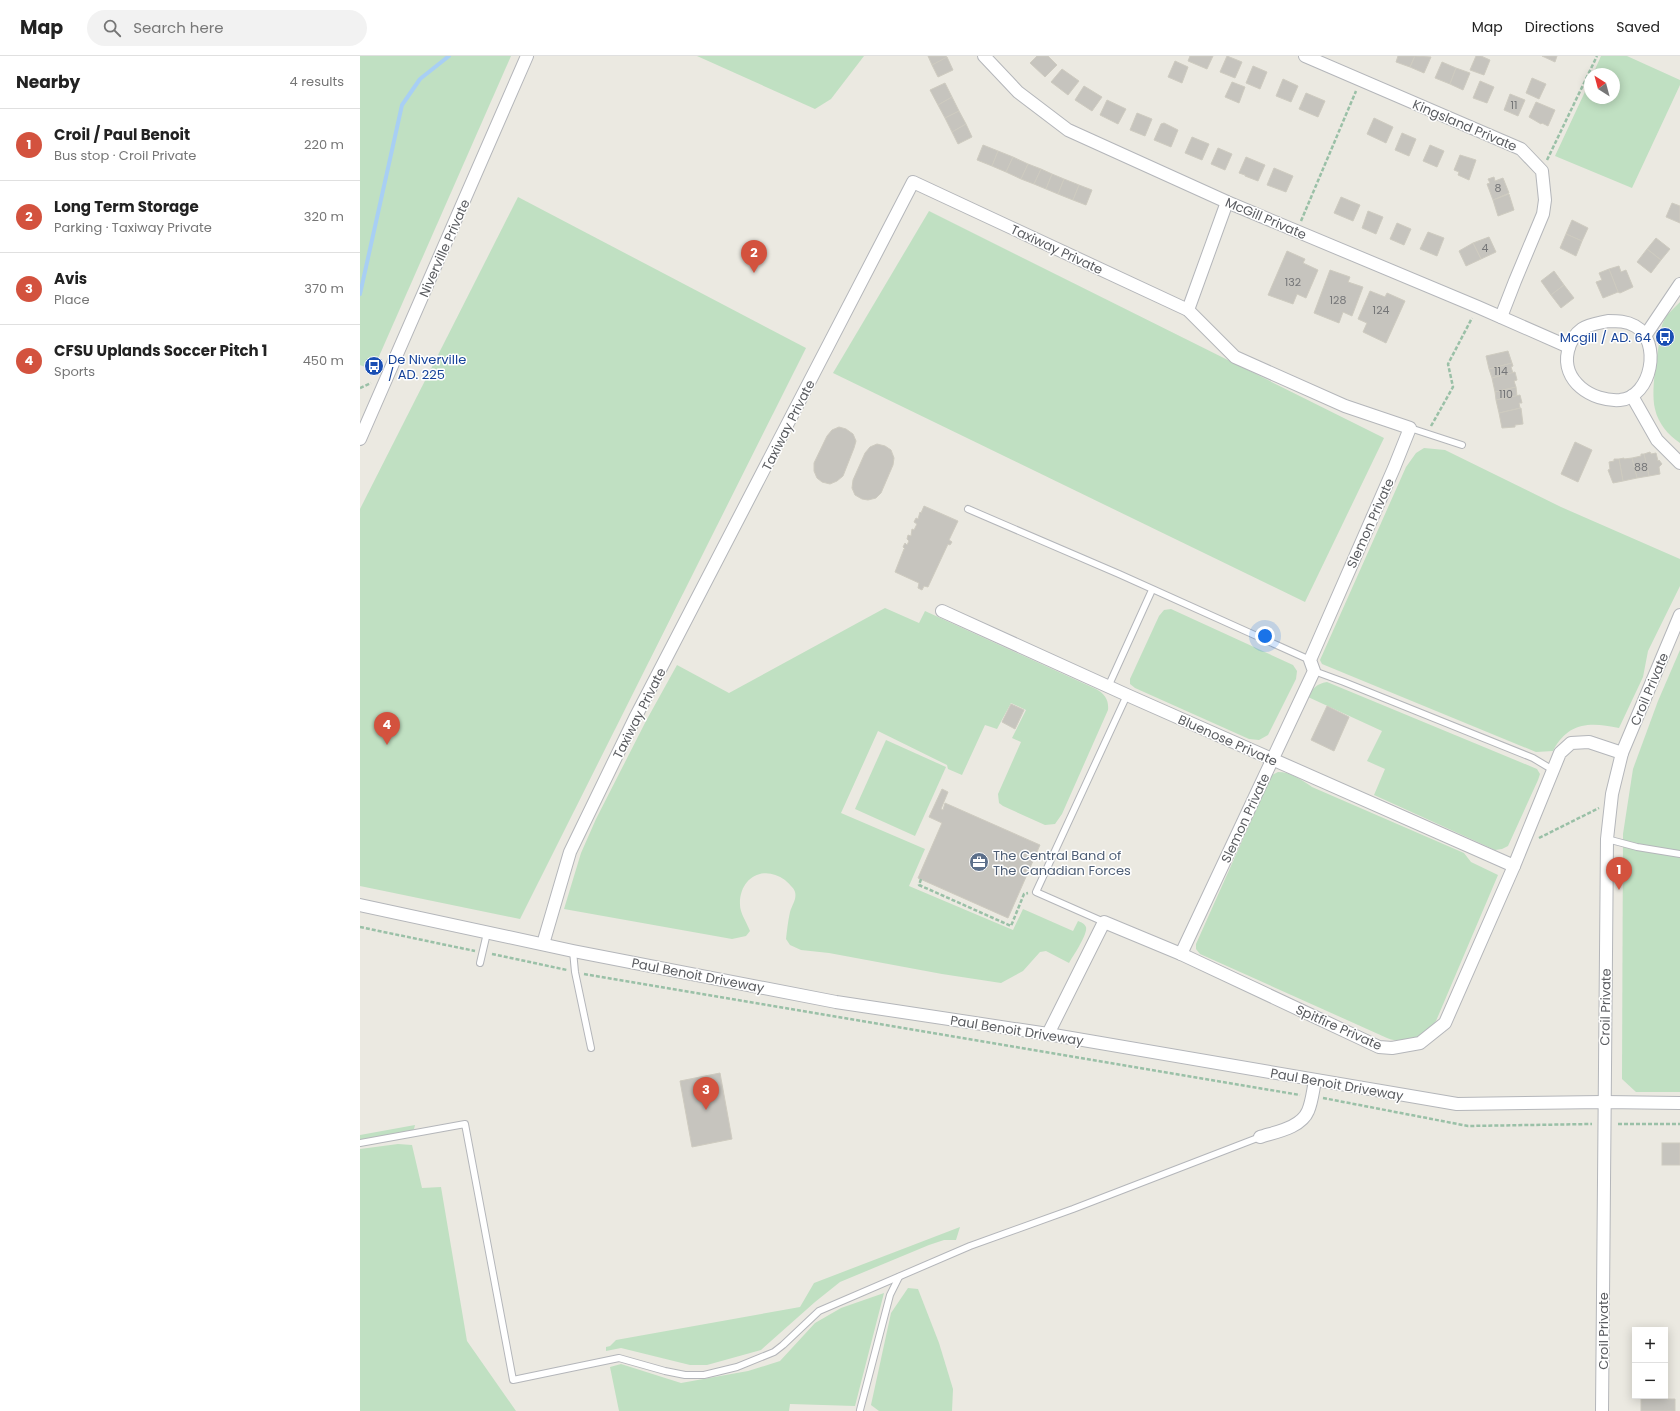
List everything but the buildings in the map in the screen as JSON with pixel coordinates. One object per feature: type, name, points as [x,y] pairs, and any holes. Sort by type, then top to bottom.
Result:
[{"type":"street","name":"Niverville Private","points":[[360,439],[527,56]]},
{"type":"street","name":"McGill Private","points":[[984,56],[1018,92],[1068,130],[1227,202],[1478,307],[1569,347]]},
{"type":"street","name":"Kingsland Private","points":[[1305,56],[1521,149],[1542,171]]},
{"type":"street","points":[[1501,317],[1543,214],[1545,200],[1542,171]]},
{"type":"street","name":"Taxiway Private","points":[[543,944],[570,852],[636,718],[743,522],[913,182],[1188,310]]},
{"type":"street","points":[[1227,202],[1188,310],[1235,357],[1345,406],[1410,428]]},
{"type":"street","points":[[1645,336],[1680,284]]},
{"type":"street","points":[[1608,321],[1622,321],[1635,326],[1645,336],[1649,350],[1649,373],[1640,389],[1632,396],[1620,400],[1598,397],[1585,391],[1577,385],[1567,366],[1569,347],[1574,336],[1584,328],[1608,321]]},
{"type":"street","points":[[1632,396],[1657,440],[1680,463]]},
{"type":"street","name":"Slemon Private","points":[[1181,954],[1273,760],[1410,428]]},
{"type":"street","name":"Bluenose Private","points":[[942,611],[1108,687],[1514,866]]},
{"type":"street","name":"Croil Private","points":[[1602,1411],[1607,839],[1611,802],[1622,753],[1680,615]]},
{"type":"street","name":"Spitfire Private","points":[[1104,922],[1181,954],[1379,1047],[1392,1048],[1420,1043],[1445,1023],[1514,866],[1560,753],[1571,743],[1589,742],[1622,753]]},
{"type":"street","name":"Paul Benoit Driveway","points":[[360,905],[573,951],[836,1002],[1048,1034],[1457,1104],[1604,1102],[1680,1103]]},
{"type":"street","points":[[1048,1034],[1104,922]]},
{"type":"street","points":[[1260,1138],[1293,1125],[1303,1118],[1308,1111],[1315,1080]]},
{"type":"lane","points":[[1410,428],[1462,445]]},
{"type":"lane","points":[[968,509],[1152,590],[1344,682],[1526,756],[1553,770]]},
{"type":"lane","points":[[1108,687],[1152,590]]},
{"type":"lane","points":[[1104,922],[1036,892],[1127,695]]},
{"type":"lane","points":[[1607,839],[1637,847],[1680,854]]},
{"type":"lane","points":[[480,963],[488,933]]},
{"type":"lane","points":[[573,951],[575,972],[592,1048]]},
{"type":"lane","points":[[360,1143],[465,1124],[514,1380],[619,1358],[685,1375],[704,1375],[737,1367],[774,1352],[783,1346],[819,1311],[970,1246],[1087,1204],[1260,1138]]},
{"type":"lane","points":[[860,1410],[890,1295],[899,1276]]},
{"type":"path","points":[[1542,171],[1597,56]]},
{"type":"path","points":[[1297,231],[1360,80]]},
{"type":"path","points":[[1427,433],[1453,387],[1448,364],[1478,307]]},
{"type":"path","points":[[1522,846],[1611,802]]},
{"type":"path","points":[[921,879],[919,885],[1010,926],[1024,894],[1036,892]]},
{"type":"path","points":[[360,927],[575,972],[1312,1096],[1468,1126],[1592,1124]]},
{"type":"path","points":[[1618,1124],[1680,1124]]},
{"type":"green space","points":[[360,56],[511,56],[373,370],[360,365]]},
{"type":"green space","points":[[697,56],[864,56],[831,99],[815,109]]},
{"type":"green space","points":[[1601,56],[1627,56],[1680,80],[1680,85],[1632,188],[1555,156],[1584,94],[1584,104],[1620,104],[1620,68],[1596,68]]},
{"type":"green space","points":[[518,197],[806,348],[520,919],[360,886],[360,509]]},
{"type":"green space","points":[[929,211],[1384,438],[1305,602],[833,373]]},
{"type":"green space","points":[[1680,302],[1680,443],[1671,436],[1658,419],[1655,409],[1654,390],[1662,325],[1666,316]]},
{"type":"green space","points":[[1424,448],[1445,450],[1561,507],[1680,559],[1680,586],[1648,651],[1643,677],[1619,728],[1599,725],[1581,726],[1566,734],[1559,741],[1553,751],[1536,752],[1322,664],[1320,660],[1406,467],[1416,453]]},
{"type":"green space","points":[[885,608],[919,623],[925,611],[1096,689],[1106,698],[1108,710],[1062,814],[1055,824],[1045,825],[999,803],[998,794],[1021,742],[1012,738],[1026,710],[1011,703],[997,729],[985,725],[962,775],[948,769],[947,765],[878,731],[841,813],[925,849],[909,886],[1013,930],[1023,909],[1073,931],[1078,921],[1083,923],[1086,927],[1085,935],[1069,963],[1046,951],[1040,952],[1023,971],[1001,983],[942,974],[829,953],[801,950],[790,945],[786,939],[790,912],[795,897],[794,890],[785,880],[777,875],[769,873],[754,876],[744,887],[741,896],[740,908],[750,931],[746,936],[732,939],[564,909],[581,853],[596,819],[646,721],[677,665],[729,693]]},
{"type":"green space","points":[[1171,609],[1293,665],[1297,671],[1296,679],[1268,735],[1259,740],[1249,739],[1135,688],[1130,684],[1130,679],[1159,616],[1164,610]]},
{"type":"green space","points":[[1680,650],[1680,1092],[1636,1092],[1622,1079],[1623,834],[1633,769],[1658,701]]},
{"type":"green space","points":[[1327,682],[1537,769],[1540,774],[1538,780],[1508,846],[1495,850],[1374,795],[1385,769],[1367,761],[1382,731],[1308,697],[1315,687]]},
{"type":"green space","points":[[886,740],[946,767],[915,836],[855,809]]},
{"type":"green space","points":[[1278,772],[1292,775],[1312,787],[1464,853],[1471,862],[1498,875],[1436,1021],[1420,1036],[1408,1041],[1387,1038],[1200,954],[1196,949],[1196,944],[1268,783],[1272,775]]},
{"type":"green space","points":[[415,1125],[412,1131],[360,1141],[360,1135]]},
{"type":"green space","points":[[398,1144],[412,1145],[422,1188],[441,1187],[467,1341],[516,1411],[360,1411],[360,1149]]},
{"type":"green space","points":[[960,1227],[956,1240],[944,1240],[929,1245],[840,1282],[761,1350],[707,1365],[690,1365],[621,1348],[606,1351],[606,1347],[610,1346],[616,1340],[800,1307],[814,1283]]},
{"type":"green space","points":[[908,1288],[918,1289],[939,1343],[953,1389],[952,1411],[879,1411],[871,1405],[891,1313]]},
{"type":"green space","points":[[884,1293],[855,1406],[790,1404],[789,1411],[619,1411],[610,1367],[621,1364],[681,1383],[748,1371],[780,1361],[815,1323],[841,1308]]},
{"type":"waterway","points":[[360,294],[402,105],[420,79],[449,56]]},
{"type":"place","name":"Long Term Storage","points":[[754,273]]},
{"type":"place","name":"Mcgill / AD. 64","points":[[1665,337]]},
{"type":"place","name":"De Niverville / AD. 225","points":[[374,366]]},
{"type":"place","name":"CFSU Uplands Soccer Pitch 1","points":[[387,745]]},
{"type":"place","name":"The Central Band of The Canadian Forces","points":[[979,862]]},
{"type":"place","name":"Croil / Paul Benoit","points":[[1619,890]]},
{"type":"place","name":"Avis","points":[[706,1110]]}]
